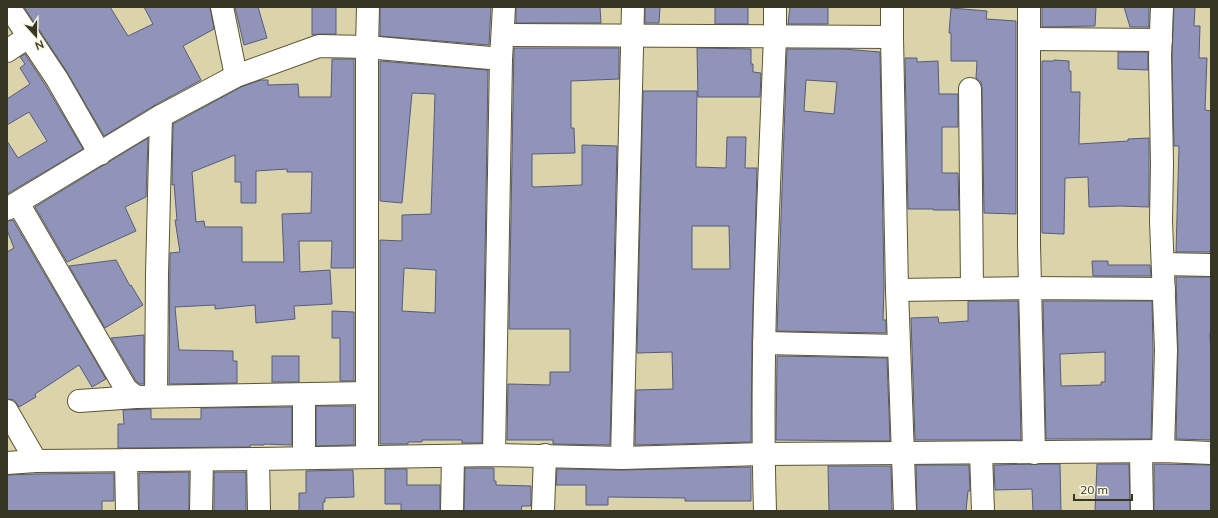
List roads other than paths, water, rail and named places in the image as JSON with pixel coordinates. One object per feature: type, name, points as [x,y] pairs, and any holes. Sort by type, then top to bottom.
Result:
[{"type":"street","points":[[8,7],[57,79],[100,154]]},
{"type":"street","points":[[222,7],[236,76]]},
{"type":"street","points":[[368,7],[368,457]]},
{"type":"street","points":[[494,455],[501,58],[504,7]]},
{"type":"street","points":[[622,458],[633,7]]},
{"type":"street","points":[[765,511],[763,454],[764,343],[775,7]]},
{"type":"street","points":[[892,7],[897,290],[905,511]]},
{"type":"street","points":[[1029,7],[1029,244],[1034,453]]},
{"type":"street","points":[[1162,7],[1161,220],[1166,350],[1164,452]]},
{"type":"street","points":[[503,35],[892,37]]},
{"type":"street","points":[[7,51],[28,37]]},
{"type":"street","points":[[1029,39],[1161,40]]},
{"type":"street","points":[[146,396],[126,389],[12,206],[161,116],[236,76],[319,46],[367,47],[501,58]]},
{"type":"street","points":[[970,89],[972,288]]},
{"type":"street","points":[[146,396],[157,274],[161,116]]},
{"type":"street","points":[[1163,264],[1211,266]]},
{"type":"street","points":[[897,290],[972,288],[1164,289]]},
{"type":"street","points":[[764,343],[899,346]]},
{"type":"street","points":[[80,401],[146,396],[367,393]]},
{"type":"street","points":[[304,395],[304,458]]},
{"type":"street","points":[[7,411],[36,461]]},
{"type":"street","points":[[1141,452],[1142,511]]},
{"type":"street","points":[[981,453],[983,511]]},
{"type":"street","points":[[7,463],[36,461],[494,455],[622,458],[763,454],[1211,453]]},
{"type":"street","points":[[543,511],[545,455]]},
{"type":"street","points":[[452,511],[453,456]]},
{"type":"street","points":[[258,459],[259,511]]},
{"type":"street","points":[[126,460],[127,511]]},
{"type":"street","points":[[201,511],[202,460]]}]
